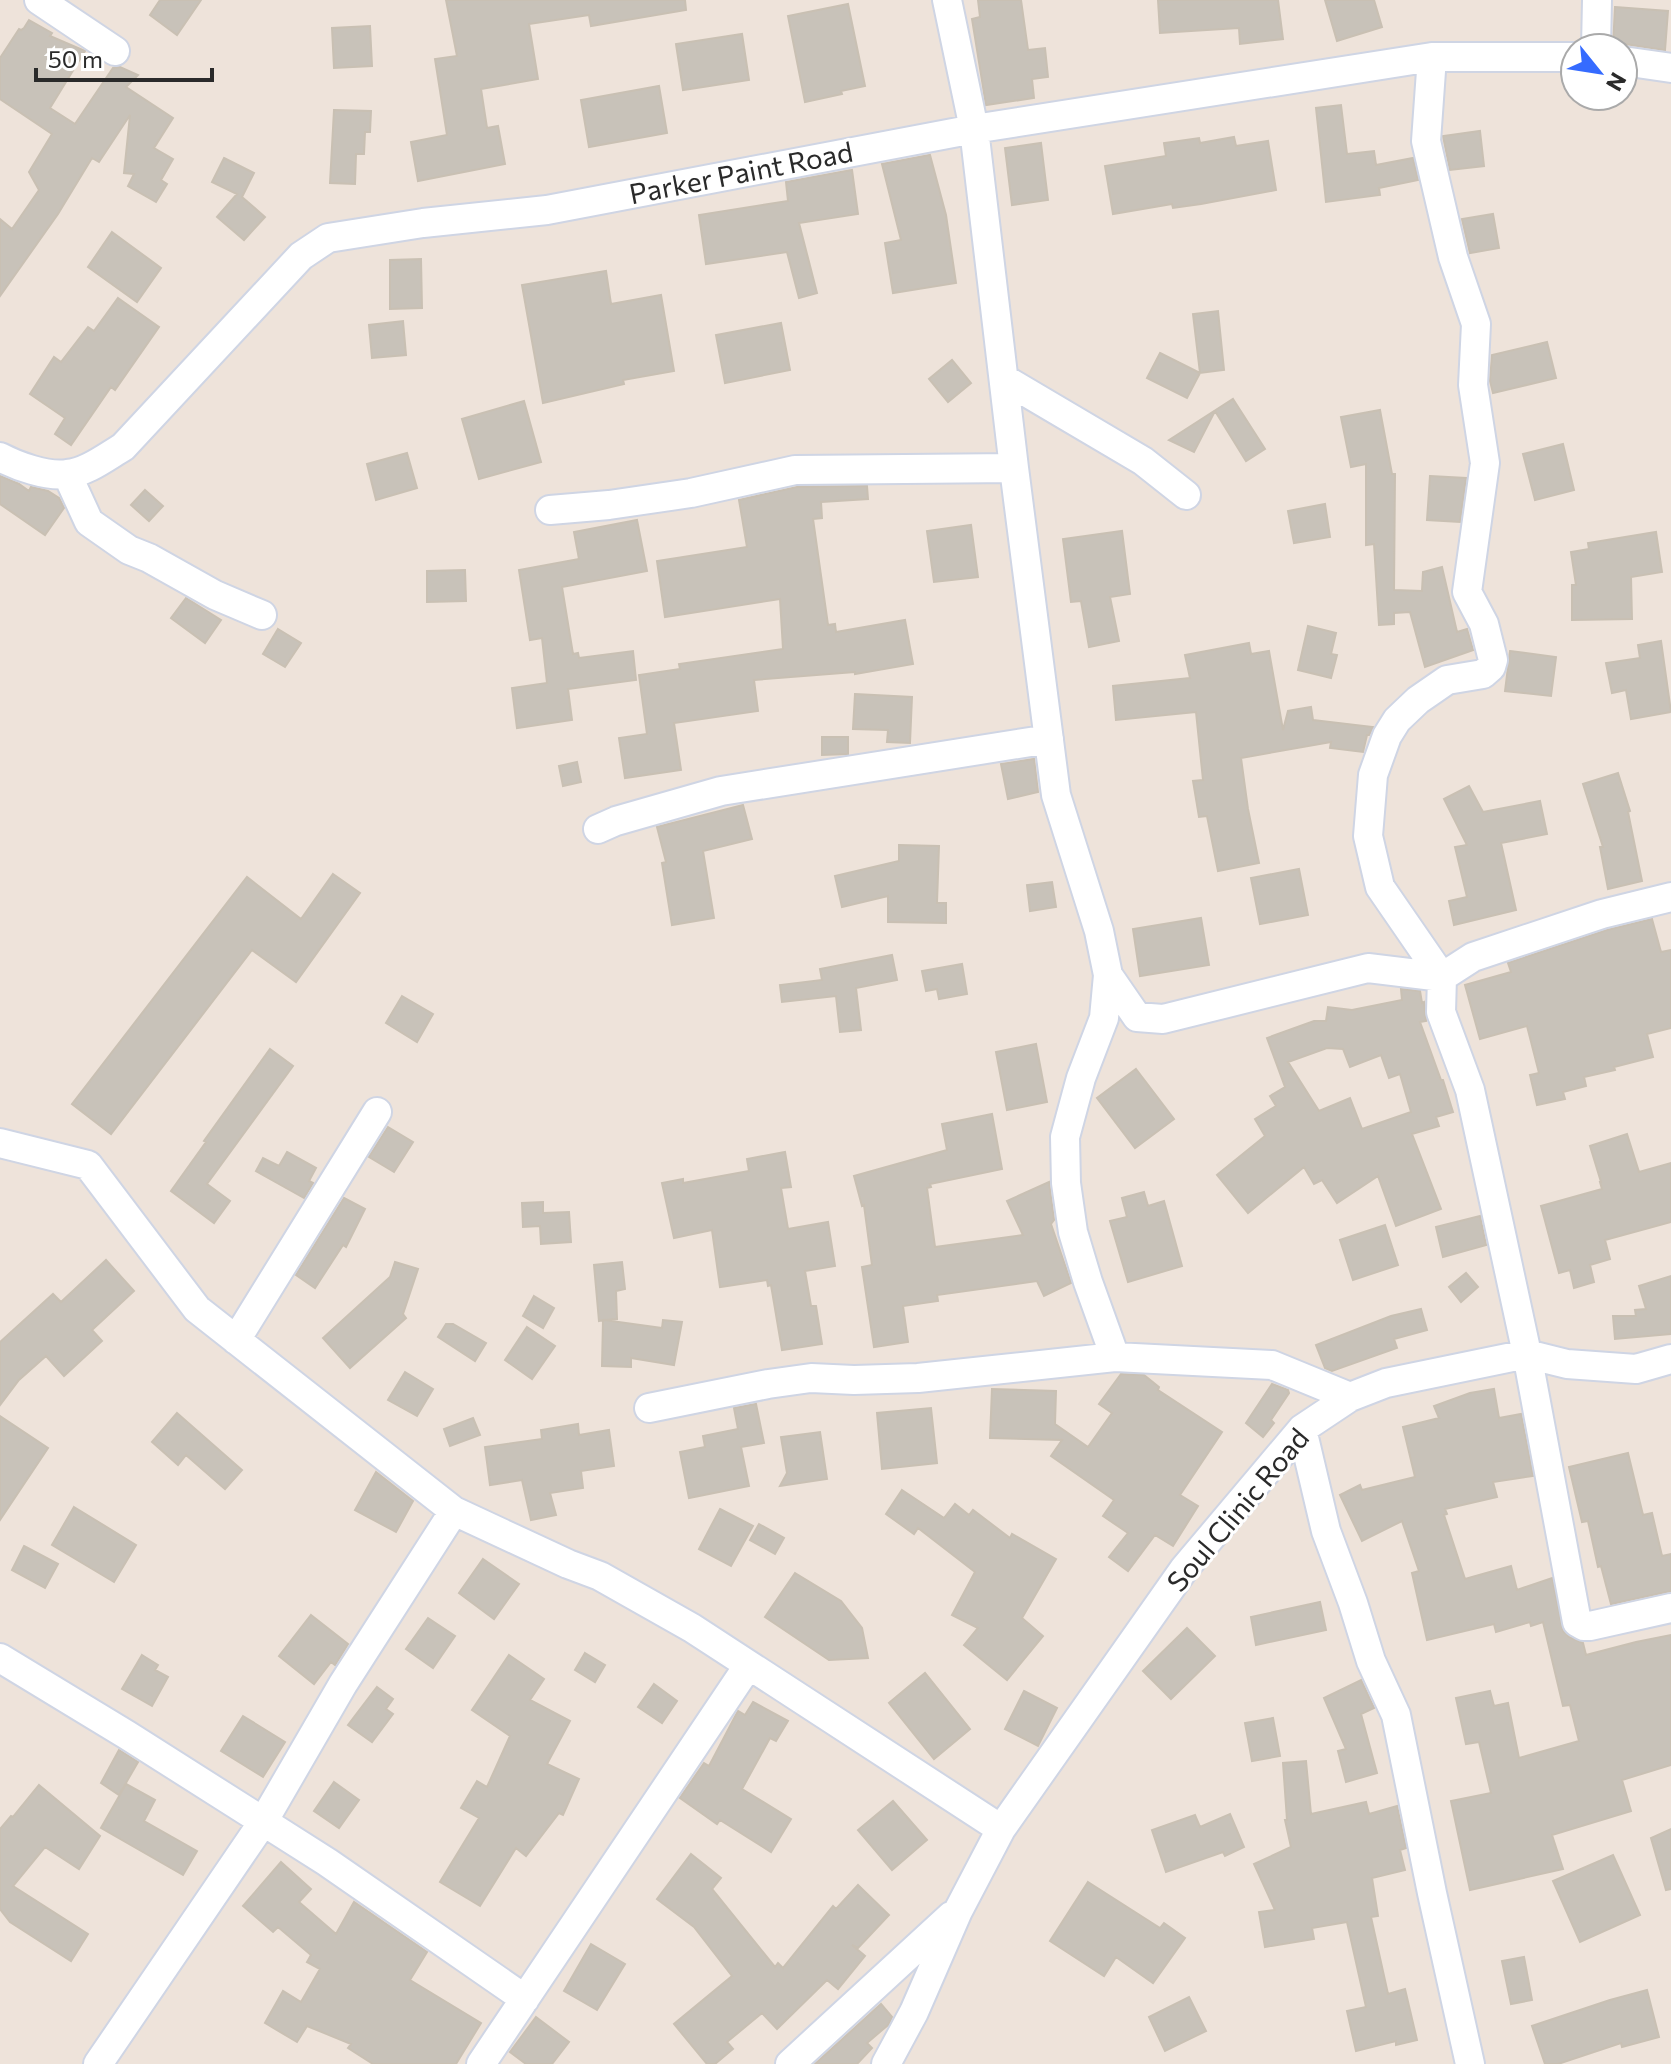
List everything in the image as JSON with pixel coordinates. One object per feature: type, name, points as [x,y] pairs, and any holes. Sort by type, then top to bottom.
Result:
[{"type":"street","points":[[39,0],[115,51]]},
{"type":"street","points":[[947,0],[974,129],[1056,795],[1099,931],[1108,975],[1104,1018],[1081,1078],[1065,1137],[1066,1183],[1073,1232],[1115,1357]]},
{"type":"street","points":[[1596,32],[1597,0]]},
{"type":"street","points":[[1432,57],[1426,141],[1453,257],[1476,324],[1473,385],[1485,463],[1467,592],[1484,624],[1493,660],[1491,667],[1483,674],[1447,680],[1418,700],[1397,720],[1387,736],[1373,775],[1368,836],[1380,887],[1442,977],[1441,1012],[1470,1090],[1527,1354],[1577,1622],[1590,1626],[1671,1608]]},
{"type":"street","name":"Parker Paint Road","points":[[67,474],[94,465],[123,447],[301,256],[328,238],[423,223],[547,210],[974,129],[1432,57],[1559,57]]},
{"type":"street","points":[[1639,63],[1671,68]]},
{"type":"street","points":[[1004,379],[1143,461],[1186,495]]},
{"type":"street","points":[[0,457],[37,471],[67,474],[89,522],[129,550],[215,595],[262,615]]},
{"type":"street","points":[[550,510],[691,493],[795,470],[1014,468]]},
{"type":"street","points":[[598,829],[721,791],[1049,739]]},
{"type":"street","points":[[1108,975],[1137,1017],[1163,1019],[1368,968],[1442,977],[1473,957],[1602,914],[1671,897]]},
{"type":"street","points":[[236,1340],[377,1112]]},
{"type":"street","points":[[0,1143],[88,1165],[197,1309],[454,1511],[600,1576],[692,1628],[1001,1829]]},
{"type":"street","name":"Soul Clinic Road","points":[[886,2064],[914,2012],[958,1911],[1001,1829],[1184,1569],[1302,1429],[1350,1397],[1386,1383],[1527,1354],[1567,1364],[1636,1369],[1671,1359]]},
{"type":"street","points":[[649,1408],[811,1378],[918,1378],[1115,1357],[1272,1365],[1350,1397]]},
{"type":"street","points":[[1302,1429],[1326,1531],[1371,1661],[1396,1715],[1470,2064]]},
{"type":"street","points":[[98,2064],[263,1822],[343,1684],[454,1511]]},
{"type":"street","points":[[0,1658],[327,1862],[525,1999]]},
{"type":"street","points":[[481,2064],[748,1666]]},
{"type":"street","points":[[790,2064],[958,1911]]},
{"type":"building","points":[[160,0],[201,0],[177,35],[150,15]]},
{"type":"building","points":[[446,0],[685,0],[686,10],[591,26],[589,15],[529,24],[538,79],[481,89],[487,128],[498,126],[505,164],[418,181],[411,142],[447,135],[435,59],[457,56]]},
{"type":"building","points":[[978,0],[1021,0],[1028,50],[1045,48],[1048,77],[1032,79],[1034,98],[986,105],[972,19],[980,17]]},
{"type":"building","points":[[1158,0],[1278,0],[1283,39],[1240,44],[1239,28],[1160,33]]},
{"type":"building","points":[[1325,0],[1374,0],[1382,27],[1337,41]]},
{"type":"building","points":[[848,4],[865,86],[805,102],[788,16]]},
{"type":"building","points":[[1615,7],[1668,11],[1665,50],[1639,46],[1639,32],[1614,32]]},
{"type":"building","points":[[29,20],[52,33],[50,36],[85,51],[50,108],[75,124],[113,68],[120,67],[138,75],[126,87],[173,118],[154,148],[173,159],[161,180],[167,184],[156,202],[128,186],[134,174],[124,173],[130,115],[99,162],[92,158],[58,214],[0,296],[0,219],[12,229],[39,190],[29,172],[52,134],[0,99],[0,58],[19,29],[24,28]]},
{"type":"building","points":[[370,26],[372,66],[334,68],[332,28]]},
{"type":"building","points":[[742,34],[749,80],[683,90],[676,44]]},
{"type":"building","points":[[659,86],[667,133],[589,147],[581,100]]},
{"type":"building","points":[[1341,105],[1347,154],[1374,151],[1376,165],[1413,158],[1418,180],[1379,188],[1380,195],[1326,202],[1316,108]]},
{"type":"building","points":[[334,110],[371,111],[370,132],[365,132],[364,154],[356,154],[355,184],[330,183]]},
{"type":"building","points":[[1480,131],[1484,166],[1450,170],[1443,136]]},
{"type":"building","points":[[1234,137],[1236,146],[1268,141],[1276,190],[1201,204],[1173,208],[1172,204],[1113,214],[1105,166],[1166,156],[1164,143],[1199,138],[1200,143]]},
{"type":"building","points":[[1041,143],[1048,200],[1012,205],[1005,148]]},
{"type":"building","points":[[930,155],[946,215],[956,283],[893,293],[885,243],[901,240],[882,164]]},
{"type":"building","points":[[224,158],[254,173],[242,197],[265,217],[244,240],[217,217],[237,194],[212,182]]},
{"type":"building","points":[[852,170],[858,214],[799,223],[817,293],[799,298],[787,252],[706,264],[699,215],[788,201],[786,182]]},
{"type":"building","points":[[1493,214],[1499,248],[1470,253],[1462,219]]},
{"type":"building","points":[[112,232],[161,268],[137,302],[88,267]]},
{"type":"building","points":[[421,259],[422,308],[390,309],[390,260]]},
{"type":"building","points":[[606,271],[611,304],[661,295],[674,371],[623,380],[624,384],[543,403],[522,285]]},
{"type":"building","points":[[118,298],[159,327],[115,390],[111,387],[71,445],[55,434],[65,418],[30,394],[54,357],[61,362],[88,327],[94,331]]},
{"type":"building","points":[[1218,311],[1224,370],[1200,373],[1193,314]]},
{"type":"building","points":[[403,321],[406,355],[372,358],[369,325]]},
{"type":"building","points":[[781,323],[790,370],[725,383],[716,335]]},
{"type":"building","points":[[1547,342],[1556,378],[1493,393],[1490,381],[1492,355]]},
{"type":"building","points":[[1160,353],[1200,373],[1187,398],[1147,378]]},
{"type":"building","points":[[952,360],[971,383],[948,402],[929,379]]},
{"type":"building","points":[[1233,399],[1265,449],[1246,461],[1215,411],[1194,452],[1169,440]]},
{"type":"building","points":[[524,401],[541,462],[479,479],[462,419]]},
{"type":"building","points":[[1380,410],[1392,474],[1395,474],[1394,590],[1422,591],[1423,572],[1442,567],[1457,632],[1467,629],[1473,650],[1425,667],[1410,612],[1394,613],[1394,624],[1379,625],[1374,544],[1366,545],[1366,464],[1351,467],[1341,417]]},
{"type":"building","points":[[1563,444],[1574,490],[1535,500],[1523,454]]},
{"type":"building","points":[[407,453],[417,488],[376,500],[367,464]]},
{"type":"building","points":[[0,476],[29,491],[31,487],[48,491],[59,498],[64,508],[45,535],[0,504]]},
{"type":"building","points":[[1430,476],[1466,478],[1460,522],[1427,520]]},
{"type":"building","points":[[867,486],[868,499],[821,502],[822,518],[813,519],[828,625],[835,624],[836,632],[905,620],[913,664],[855,674],[754,680],[758,711],[674,723],[681,770],[625,778],[619,738],[647,734],[639,675],[680,669],[679,664],[783,649],[780,599],[665,617],[657,561],[747,547],[739,500],[797,487]]},
{"type":"building","points":[[145,490],[163,506],[149,521],[131,505]]},
{"type":"building","points":[[1325,504],[1330,537],[1294,543],[1288,511]]},
{"type":"building","points":[[637,520],[647,571],[562,587],[573,654],[578,653],[579,658],[633,651],[636,680],[568,689],[572,720],[517,728],[512,688],[547,683],[542,638],[530,640],[519,570],[579,559],[574,532]]},
{"type":"building","points":[[971,525],[978,577],[934,582],[927,531]]},
{"type":"building","points":[[1122,531],[1130,594],[1110,597],[1119,641],[1089,647],[1081,601],[1071,602],[1063,539]]},
{"type":"building","points":[[1656,532],[1662,572],[1631,577],[1632,619],[1572,620],[1572,585],[1576,585],[1571,552],[1589,549],[1588,543]]},
{"type":"building","points":[[465,570],[466,601],[427,602],[427,571]]},
{"type":"building","points":[[186,598],[221,620],[205,643],[171,618]]},
{"type":"building","points":[[1308,626],[1336,633],[1331,654],[1337,655],[1331,678],[1298,670]]},
{"type":"building","points":[[278,629],[301,643],[285,667],[263,654]]},
{"type":"building","points":[[1661,641],[1671,712],[1631,719],[1626,690],[1612,693],[1606,663],[1640,658],[1638,645]]},
{"type":"building","points":[[1249,643],[1251,654],[1269,651],[1283,730],[1288,711],[1311,707],[1313,720],[1373,727],[1367,735],[1363,752],[1330,748],[1331,742],[1241,758],[1259,863],[1218,871],[1207,816],[1199,817],[1193,781],[1203,780],[1196,712],[1116,720],[1113,686],[1190,678],[1185,655]]},
{"type":"building","points":[[1510,651],[1556,657],[1551,696],[1505,691]]},
{"type":"building","points":[[855,694],[912,697],[910,743],[887,742],[888,730],[853,729]]},
{"type":"building","points":[[822,737],[848,737],[848,754],[822,755]]},
{"type":"building","points":[[1034,759],[1038,792],[1008,799],[1001,764]]},
{"type":"building","points":[[577,762],[581,782],[563,786],[559,766]]},
{"type":"building","points":[[1618,773],[1630,811],[1642,881],[1608,889],[1600,847],[1603,847],[1583,784]]},
{"type":"building","points":[[1469,786],[1483,812],[1540,801],[1547,834],[1501,843],[1516,910],[1454,925],[1449,901],[1467,897],[1455,847],[1467,845],[1444,799]]},
{"type":"building","points":[[743,805],[752,839],[703,851],[714,918],[672,925],[662,863],[666,862],[657,827]]},
{"type":"building","points":[[899,845],[939,846],[937,903],[946,903],[946,923],[888,922],[888,896],[842,907],[835,876],[899,861]]},
{"type":"building","points":[[1299,869],[1308,915],[1260,924],[1251,878]]},
{"type":"building","points":[[333,874],[360,893],[296,982],[252,950],[111,1134],[72,1104],[247,877],[301,919]]},
{"type":"building","points":[[1052,882],[1056,907],[1030,911],[1027,885]]},
{"type":"building","points":[[1201,918],[1209,965],[1140,976],[1133,929]]},
{"type":"building","points":[[1652,919],[1661,952],[1671,950],[1671,1028],[1647,1034],[1653,1057],[1584,1077],[1586,1086],[1563,1092],[1565,1099],[1537,1105],[1530,1075],[1539,1073],[1527,1026],[1480,1039],[1465,985],[1511,972],[1508,963],[1607,930]]},
{"type":"building","points":[[892,955],[897,980],[856,988],[861,1030],[840,1032],[836,996],[782,1002],[780,985],[822,980],[820,969]]},
{"type":"building","points":[[962,964],[967,994],[939,999],[937,989],[926,991],[922,971]]},
{"type":"building","points":[[1401,989],[1420,991],[1426,1021],[1420,1022],[1453,1112],[1436,1117],[1439,1126],[1412,1134],[1441,1209],[1396,1226],[1378,1176],[1337,1203],[1322,1180],[1314,1184],[1304,1167],[1248,1213],[1217,1175],[1265,1136],[1255,1119],[1276,1106],[1270,1096],[1285,1087],[1267,1038],[1314,1021],[1326,1021],[1328,1007],[1352,1010],[1402,1000]],"holes":[[[1327,1048],[1343,1049],[1350,1067],[1381,1055],[1389,1078],[1400,1074],[1411,1112],[1362,1129],[1350,1098],[1319,1111],[1288,1062]]]},
{"type":"building","points":[[402,996],[433,1014],[417,1042],[386,1023]]},
{"type":"building","points":[[1036,1044],[1047,1102],[1007,1110],[996,1052]]},
{"type":"building","points":[[270,1049],[293,1066],[207,1184],[230,1201],[214,1223],[171,1191]]},
{"type":"building","points":[[1136,1069],[1174,1119],[1135,1148],[1097,1098]]},
{"type":"building","points":[[992,1114],[1002,1169],[930,1184],[931,1187],[927,1188],[935,1247],[1023,1235],[1007,1201],[1049,1182],[1054,1220],[1051,1224],[1071,1283],[1044,1296],[1037,1281],[937,1295],[938,1301],[903,1306],[908,1342],[874,1347],[862,1267],[872,1265],[864,1205],[854,1176],[947,1150],[942,1124]]},
{"type":"building","points":[[388,1127],[413,1142],[394,1172],[369,1157]]},
{"type":"building","points":[[1627,1134],[1639,1172],[1671,1163],[1671,1222],[1605,1240],[1610,1259],[1590,1265],[1594,1282],[1574,1288],[1570,1270],[1559,1273],[1541,1206],[1602,1189],[1590,1146]]},
{"type":"building","points":[[287,1152],[316,1168],[309,1181],[313,1183],[304,1198],[256,1171],[263,1158],[279,1166]]},
{"type":"building","points":[[785,1152],[791,1187],[781,1188],[788,1229],[828,1222],[835,1266],[805,1271],[811,1306],[816,1306],[822,1344],[782,1350],[771,1285],[768,1286],[767,1280],[720,1287],[712,1230],[674,1238],[662,1183],[683,1179],[683,1183],[749,1171],[747,1159]]},
{"type":"building","points":[[1144,1192],[1148,1206],[1164,1201],[1182,1266],[1128,1282],[1110,1221],[1127,1217],[1122,1198]]},
{"type":"building","points":[[344,1198],[365,1209],[346,1247],[343,1245],[315,1288],[296,1275]]},
{"type":"building","points":[[543,1202],[543,1213],[569,1212],[571,1242],[541,1244],[540,1226],[523,1227],[522,1203]]},
{"type":"building","points":[[1480,1216],[1486,1245],[1443,1257],[1436,1227]]},
{"type":"building","points":[[1385,1225],[1398,1265],[1353,1280],[1340,1240]]},
{"type":"building","points":[[106,1260],[134,1291],[92,1330],[102,1341],[64,1376],[46,1356],[19,1380],[0,1405],[0,1342],[53,1294],[61,1302]]},
{"type":"building","points":[[395,1262],[418,1269],[403,1314],[406,1318],[350,1368],[323,1338],[390,1277]]},
{"type":"building","points":[[622,1262],[625,1289],[616,1291],[617,1319],[604,1320],[662,1328],[663,1320],[682,1322],[674,1365],[631,1358],[631,1367],[602,1366],[603,1320],[599,1321],[594,1265]]},
{"type":"building","points":[[1466,1273],[1478,1287],[1461,1302],[1449,1287]]},
{"type":"building","points":[[1671,1276],[1671,1334],[1615,1339],[1613,1316],[1636,1316],[1635,1310],[1646,1309],[1639,1286]]},
{"type":"building","points":[[534,1296],[554,1308],[543,1328],[523,1316]]},
{"type":"building","points":[[1421,1309],[1427,1330],[1394,1339],[1397,1348],[1332,1371],[1325,1368],[1316,1345],[1391,1316]]},
{"type":"building","points":[[446,1324],[453,1324],[486,1343],[475,1361],[438,1337]]},
{"type":"building","points":[[527,1327],[555,1346],[532,1379],[505,1360]]},
{"type":"building","points":[[405,1372],[433,1389],[417,1416],[388,1400]]},
{"type":"building","points":[[1121,1374],[1144,1375],[1159,1387],[1158,1390],[1222,1432],[1180,1495],[1198,1506],[1173,1546],[1155,1535],[1128,1571],[1109,1557],[1128,1533],[1103,1516],[1114,1500],[1051,1456],[1062,1440],[990,1438],[992,1389],[1056,1391],[1055,1424],[1088,1447],[1112,1413],[1099,1404]]},
{"type":"building","points":[[1272,1384],[1289,1393],[1263,1437],[1246,1423]]},
{"type":"building","points":[[1494,1389],[1499,1418],[1521,1414],[1533,1476],[1493,1482],[1497,1497],[1445,1509],[1447,1514],[1444,1515],[1465,1579],[1511,1566],[1517,1590],[1552,1578],[1563,1631],[1583,1643],[1586,1655],[1671,1635],[1671,1765],[1622,1780],[1631,1811],[1552,1835],[1563,1869],[1470,1890],[1451,1801],[1491,1793],[1479,1742],[1466,1744],[1456,1698],[1490,1691],[1494,1706],[1508,1703],[1519,1758],[1579,1741],[1570,1705],[1563,1706],[1543,1622],[1531,1626],[1530,1622],[1496,1632],[1494,1624],[1427,1640],[1412,1573],[1419,1571],[1402,1521],[1362,1541],[1340,1495],[1360,1485],[1362,1490],[1415,1477],[1403,1427],[1439,1418],[1434,1406],[1470,1393]]},
{"type":"building","points":[[756,1404],[764,1443],[741,1447],[749,1486],[689,1498],[680,1452],[705,1447],[703,1436],[738,1429],[734,1408]]},
{"type":"building","points":[[931,1408],[937,1463],[882,1469],[877,1413]]},
{"type":"building","points":[[177,1413],[242,1470],[225,1489],[186,1455],[178,1465],[152,1442]]},
{"type":"building","points":[[0,1416],[48,1448],[0,1520]]},
{"type":"building","points":[[473,1418],[480,1435],[450,1446],[444,1429]]},
{"type":"building","points":[[578,1424],[579,1435],[609,1430],[614,1466],[581,1471],[583,1488],[550,1493],[556,1515],[531,1520],[522,1480],[490,1485],[485,1447],[542,1439],[541,1430]]},
{"type":"building","points":[[820,1432],[827,1479],[780,1486],[787,1473],[781,1437]]},
{"type":"building","points":[[1628,1453],[1643,1515],[1652,1513],[1662,1556],[1671,1554],[1671,1591],[1611,1604],[1601,1566],[1598,1567],[1588,1521],[1582,1522],[1569,1467]]},
{"type":"building","points":[[376,1472],[413,1501],[396,1532],[355,1510]]},
{"type":"building","points":[[902,1490],[944,1518],[955,1504],[969,1515],[973,1510],[1010,1538],[1012,1534],[1056,1559],[1022,1618],[1043,1636],[1007,1680],[964,1645],[978,1628],[952,1615],[975,1572],[918,1528],[914,1534],[886,1514]]},
{"type":"building","points":[[74,1507],[136,1545],[114,1582],[52,1545]]},
{"type":"building","points":[[720,1509],[753,1526],[731,1566],[699,1549]]},
{"type":"building","points":[[759,1524],[784,1538],[775,1554],[750,1540]]},
{"type":"building","points":[[24,1546],[58,1564],[45,1588],[12,1570]]},
{"type":"building","points":[[483,1559],[519,1584],[494,1619],[459,1593]]},
{"type":"building","points":[[795,1573],[841,1601],[862,1628],[868,1658],[829,1660],[765,1617]]},
{"type":"building","points":[[1320,1602],[1326,1630],[1256,1645],[1251,1617]]},
{"type":"building","points":[[311,1615],[348,1644],[335,1665],[331,1662],[314,1684],[279,1656]]},
{"type":"building","points":[[428,1618],[455,1636],[433,1668],[406,1649]]},
{"type":"building","points":[[1187,1628],[1215,1656],[1171,1699],[1143,1671]]},
{"type":"building","points":[[585,1653],[605,1665],[595,1682],[575,1670]]},
{"type":"building","points":[[142,1655],[158,1665],[155,1670],[168,1677],[152,1706],[122,1689]]},
{"type":"building","points":[[509,1655],[544,1679],[530,1700],[570,1721],[547,1764],[579,1779],[563,1815],[559,1813],[526,1856],[516,1848],[480,1906],[440,1882],[479,1818],[461,1808],[477,1781],[487,1787],[510,1736],[472,1710]]},
{"type":"building","points":[[925,1673],[970,1729],[934,1759],[889,1703]]},
{"type":"building","points":[[1361,1680],[1374,1708],[1361,1714],[1377,1773],[1346,1782],[1338,1751],[1346,1749],[1324,1698]]},
{"type":"building","points":[[654,1684],[677,1701],[662,1723],[638,1707]]},
{"type":"building","points":[[377,1687],[393,1699],[386,1709],[393,1714],[372,1742],[348,1725]]},
{"type":"building","points":[[1024,1691],[1057,1708],[1038,1746],[1005,1729]]},
{"type":"building","points":[[753,1702],[788,1721],[776,1741],[770,1738],[742,1789],[791,1819],[771,1852],[720,1820],[717,1824],[680,1798],[704,1763],[709,1766],[738,1711],[745,1715]]},
{"type":"building","points":[[243,1716],[285,1742],[263,1777],[221,1751]]},
{"type":"building","points":[[1273,1718],[1280,1756],[1252,1761],[1245,1723]]},
{"type":"building","points":[[119,1750],[138,1762],[119,1795],[101,1783]]},
{"type":"building","points":[[1306,1761],[1311,1814],[1366,1802],[1369,1814],[1397,1806],[1406,1848],[1400,1850],[1405,1870],[1372,1878],[1378,1916],[1371,1917],[1388,1994],[1405,1989],[1417,2040],[1396,2045],[1396,2041],[1356,2051],[1347,2011],[1366,2007],[1347,1922],[1312,1928],[1314,1939],[1265,1947],[1259,1912],[1275,1910],[1254,1864],[1291,1847],[1285,1820],[1283,1763]]},
{"type":"building","points":[[334,1782],[359,1800],[339,1828],[314,1811]]},
{"type":"building","points":[[126,1784],[155,1800],[144,1821],[197,1851],[183,1875],[101,1828]]},
{"type":"building","points":[[39,1785],[100,1836],[79,1869],[45,1847],[13,1886],[88,1934],[71,1961],[10,1922],[0,1909],[0,1829]]},
{"type":"building","points":[[893,1801],[927,1840],[892,1870],[858,1830]]},
{"type":"building","points":[[1230,1814],[1244,1847],[1225,1856],[1223,1852],[1166,1872],[1152,1830],[1195,1815],[1200,1827]]},
{"type":"building","points":[[1671,1829],[1671,1889],[1666,1890],[1651,1838]]},
{"type":"building","points":[[691,1854],[721,1878],[712,1889],[775,1967],[778,1963],[783,1968],[833,1906],[836,1909],[858,1885],[889,1915],[858,1948],[852,1945],[865,1956],[838,1989],[827,1980],[777,2029],[762,2013],[727,2042],[733,2049],[715,2064],[707,2064],[674,2024],[732,1976],[694,1927],[657,1899]]},
{"type":"building","points":[[1613,1855],[1640,1915],[1580,1942],[1553,1881]]},
{"type":"building","points":[[281,1862],[311,1889],[299,1902],[336,1934],[354,1902],[427,1952],[410,1980],[481,2023],[456,2064],[373,2064],[348,2048],[351,2044],[307,2026],[297,2042],[265,2023],[283,1991],[301,2002],[320,1969],[307,1962],[311,1955],[278,1927],[273,1932],[243,1906]]},
{"type":"building","points":[[1088,1882],[1160,1928],[1164,1923],[1185,1938],[1153,1983],[1116,1957],[1104,1976],[1050,1941]]},
{"type":"building","points":[[591,1944],[625,1964],[597,2010],[564,1991]]},
{"type":"building","points":[[1524,1957],[1532,2000],[1511,2004],[1502,1961]]},
{"type":"building","points":[[1647,1990],[1659,2037],[1622,2047],[1621,2043],[1558,2064],[1545,2064],[1532,2026]]},
{"type":"building","points":[[1189,1997],[1206,2031],[1165,2051],[1149,2017]]},
{"type":"building","points":[[881,2004],[892,2017],[888,2025],[867,2043],[872,2048],[857,2064],[815,2064]]},
{"type":"building","points":[[536,2017],[569,2042],[552,2064],[526,2064],[510,2052]]}]
